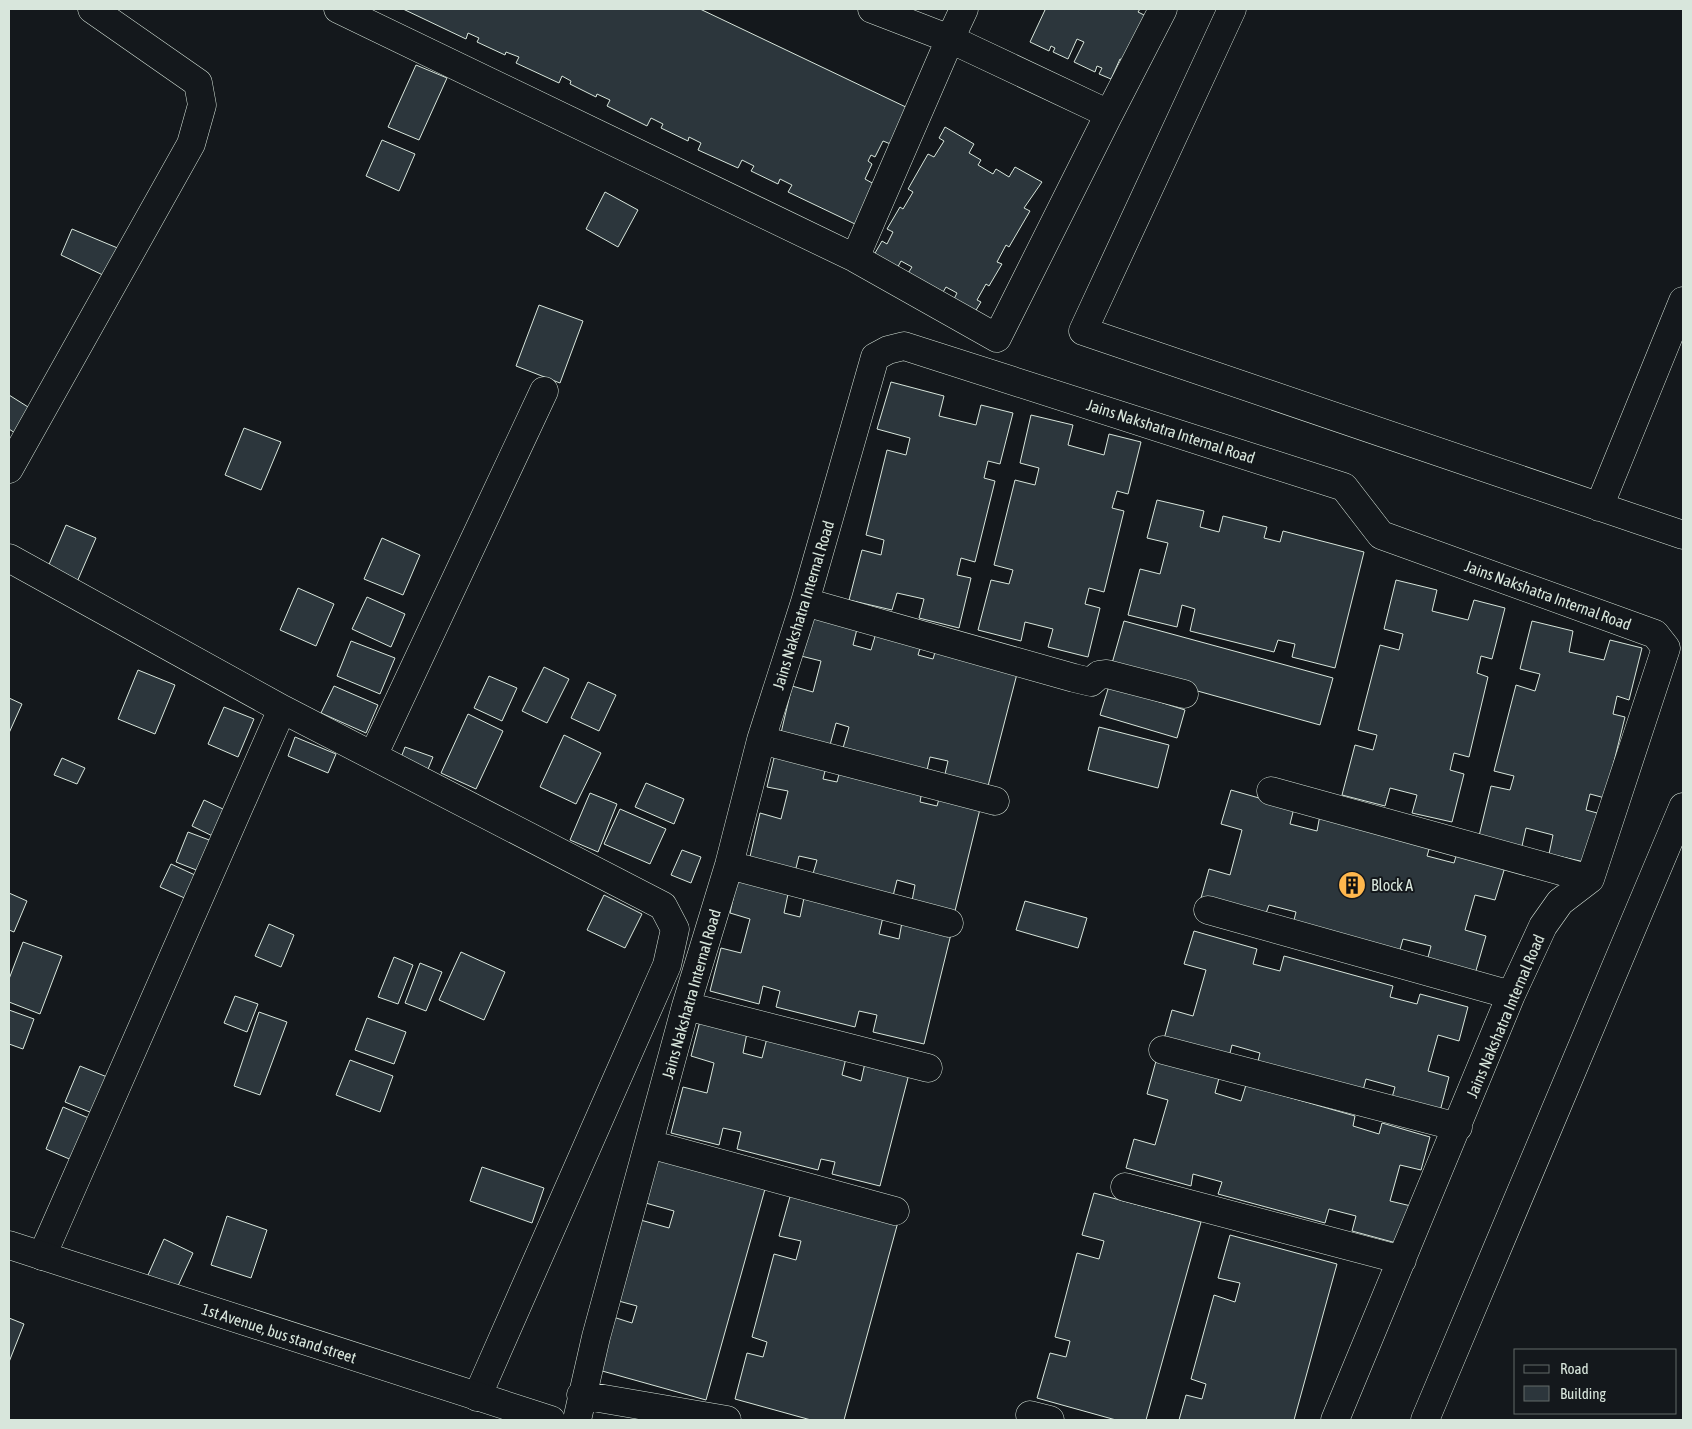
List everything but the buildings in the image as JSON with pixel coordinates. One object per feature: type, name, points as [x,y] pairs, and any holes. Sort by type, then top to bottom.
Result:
[{"type":"street","points":[[9,469],[191,144],[202,105],[198,83],[92,9]]},
{"type":"street","points":[[338,9],[855,258],[997,338],[1163,9]]},
{"type":"street","points":[[872,9],[950,39],[1109,114]]},
{"type":"street","points":[[855,258],[964,9]]},
{"type":"street","points":[[1232,9],[1082,331],[1683,535]]},
{"type":"street","points":[[1600,506],[1683,301]]},
{"type":"street","name":"Jains Nakshatra Internal Road","points":[[579,1406],[686,1006],[729,865],[761,740],[805,602],[875,357],[888,350],[904,346],[1344,487],[1381,536],[1655,634],[1666,648],[1590,879],[1560,902],[1543,926],[1511,995],[1458,1127],[1335,1420]]},
{"type":"street","points":[[373,756],[544,391]]},
{"type":"street","points":[[9,558],[282,709],[663,906],[674,929],[667,965],[477,1397]]},
{"type":"street","points":[[805,602],[1074,678],[1091,682],[1099,675],[1107,674],[1184,694]]},
{"type":"street","points":[[42,1256],[282,709]]},
{"type":"street","points":[[761,740],[994,801]]},
{"type":"street","points":[[1271,791],[1590,879]]},
{"type":"street","points":[[1425,1420],[1683,807]]},
{"type":"street","points":[[729,865],[950,923]]},
{"type":"street","points":[[1208,910],[1511,995]]},
{"type":"street","points":[[686,1006],[928,1068]]},
{"type":"street","points":[[1162,1050],[1458,1127]]},
{"type":"street","points":[[649,1144],[895,1210]]},
{"type":"street","points":[[1125,1188],[1402,1260]]},
{"type":"street","name":"1st Avenue, bus stand street","points":[[9,1245],[551,1420]]},
{"type":"street","points":[[579,1406],[728,1420]]},
{"type":"place","name":"Block A","points":[[1352,885]]}]
